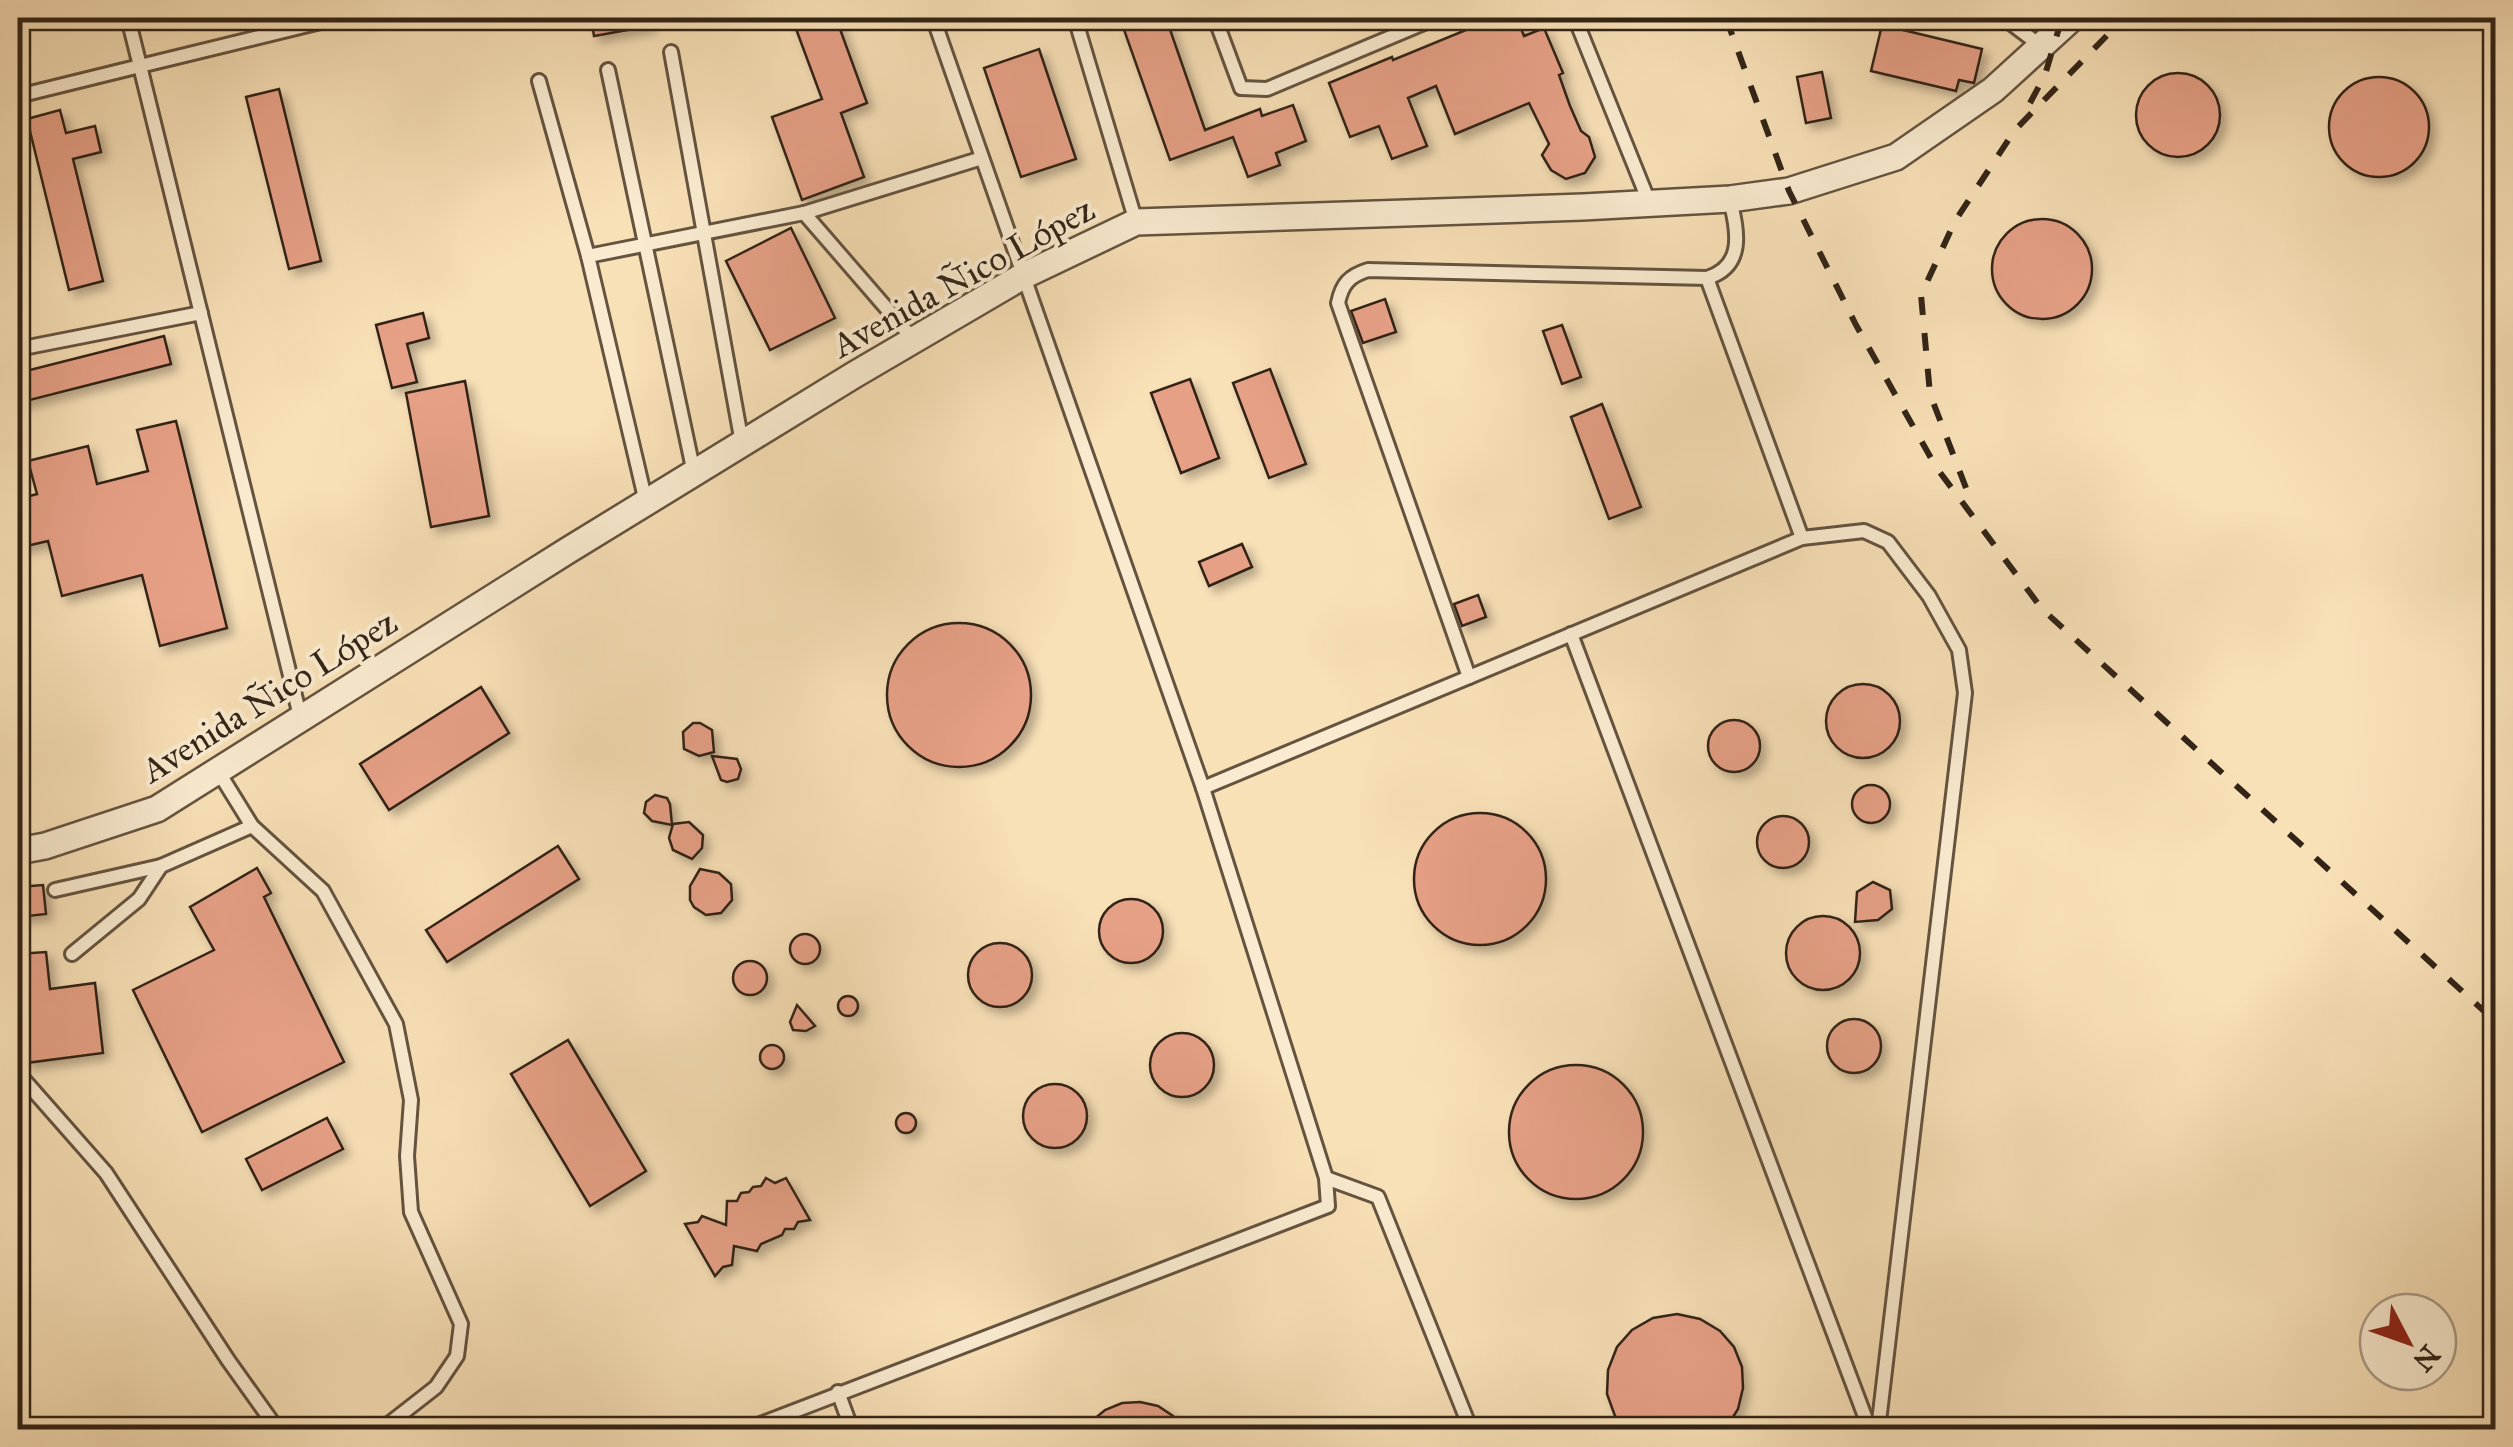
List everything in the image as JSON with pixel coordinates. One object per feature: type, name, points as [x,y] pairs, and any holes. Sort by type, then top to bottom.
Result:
[{"type":"street","name":"Avenida Ñico López","points":[[18,851],[158,809],[646,502],[914,340],[1023,276],[1136,222],[1582,208],[1730,199],[1789,190],[1896,157],[1993,90],[2072,18]]},
{"type":"lane","points":[[128,18],[302,720]]},
{"type":"lane","points":[[18,96],[337,18]]},
{"type":"lane","points":[[1074,18],[1136,222]]},
{"type":"lane","points":[[1215,18],[1242,88],[1267,89],[1436,18]]},
{"type":"lane","points":[[1575,18],[1649,202]]},
{"type":"lane","points":[[2004,18],[2041,46]]},
{"type":"lane","points":[[745,1430],[1328,1206],[1326,1178],[1202,788],[935,23]]},
{"type":"lane","points":[[671,52],[742,444]]},
{"type":"lane","points":[[608,70],[694,473]]},
{"type":"lane","points":[[540,81],[588,256],[646,502]]},
{"type":"lane","points":[[588,256],[804,213],[982,158]]},
{"type":"lane","points":[[1469,677],[1338,303],[1342,286],[1353,275],[1368,270],[1707,278],[1719,275],[1734,258],[1739,240],[1730,199]]},
{"type":"lane","points":[[804,213],[914,340]]},
{"type":"lane","points":[[1707,278],[1802,538]]},
{"type":"lane","points":[[18,348],[201,313]]},
{"type":"lane","points":[[1202,788],[1802,538],[1864,532],[1888,542],[1929,596],[1958,650],[1965,693],[1878,1430]]},
{"type":"lane","points":[[1571,634],[1870,1430]]},
{"type":"lane","points":[[218,771],[252,826],[323,892],[396,1024],[411,1100],[407,1156],[411,1212],[461,1324],[458,1356],[436,1386],[381,1430]]},
{"type":"lane","points":[[55,890],[161,866],[252,826]]},
{"type":"lane","points":[[72,954],[139,899],[161,866]]},
{"type":"lane","points":[[18,1072],[106,1173],[278,1430]]},
{"type":"lane","points":[[1326,1178],[1378,1197],[1471,1430]]},
{"type":"lane","points":[[838,1392],[852,1430]]},
{"type":"building","points":[[591,18],[650,18],[650,26],[594,36]]},
{"type":"building","points":[[792,18],[836,18],[867,103],[841,113],[864,177],[802,200],[772,117],[822,99]]},
{"type":"building","points":[[1140,18],[1166,18],[1205,130],[1260,109],[1262,116],[1293,105],[1306,141],[1276,153],[1280,165],[1248,177],[1233,137],[1170,160],[1122,24]]},
{"type":"building","points":[[1495,18],[1517,18],[1524,36],[1544,28],[1563,73],[1559,75],[1570,106],[1581,131],[1589,137],[1595,157],[1585,173],[1566,179],[1551,170],[1542,155],[1549,144],[1529,103],[1455,134],[1436,86],[1408,98],[1427,146],[1392,159],[1379,126],[1350,137],[1329,83]]},
{"type":"building","points":[[1882,25],[1982,49],[1974,83],[1959,80],[1956,91],[1871,71]]},
{"type":"building","points":[[1039,49],[1076,159],[1021,177],[984,68]]},
{"type":"building","points":[[1822,72],[1831,118],[1806,123],[1797,77]]},
{"type":"building","points":[[2170,73],[2186,73],[2202,80],[2213,91],[2220,115],[2217,131],[2208,145],[2186,157],[2170,157],[2154,150],[2143,139],[2136,123],[2136,107],[2143,91],[2154,80]]},
{"type":"building","points":[[2379,77],[2407,85],[2421,99],[2429,127],[2421,155],[2407,169],[2379,177],[2351,169],[2337,155],[2329,127],[2337,99],[2351,85]]},
{"type":"building","points":[[279,89],[321,261],[289,269],[246,97]]},
{"type":"building","points":[[60,110],[66,133],[95,126],[101,152],[73,159],[103,281],[69,290],[27,119]]},
{"type":"building","points":[[2042,219],[2061,223],[2077,234],[2088,250],[2092,269],[2088,288],[2077,304],[2061,315],[2042,319],[2023,315],[2007,304],[1996,288],[1992,269],[1996,250],[2007,234],[2023,223]]},
{"type":"building","points":[[791,228],[835,318],[770,350],[726,261]]},
{"type":"building","points":[[1385,299],[1396,332],[1363,343],[1351,311]]},
{"type":"building","points":[[423,313],[429,338],[407,344],[417,382],[392,388],[376,325]]},
{"type":"building","points":[[1562,325],[1581,377],[1562,384],[1543,331]]},
{"type":"building","points":[[164,336],[171,364],[18,403],[18,373]]},
{"type":"building","points":[[1270,369],[1306,464],[1269,478],[1233,383]]},
{"type":"building","points":[[1190,379],[1219,458],[1181,473],[1151,393]]},
{"type":"building","points":[[465,381],[489,516],[431,527],[406,393]]},
{"type":"building","points":[[1602,404],[1641,507],[1609,519],[1571,417]]},
{"type":"building","points":[[176,421],[227,628],[160,646],[142,575],[62,596],[48,541],[18,548],[18,499],[37,494],[28,461],[88,446],[97,484],[148,471],[137,430]]},
{"type":"building","points":[[1242,544],[1252,567],[1209,586],[1199,562]]},
{"type":"building","points":[[1478,595],[1486,617],[1462,626],[1454,604]]},
{"type":"building","points":[[959,623],[986,629],[1010,644],[1025,668],[1031,695],[1025,722],[1010,746],[986,761],[959,767],[932,761],[908,746],[893,722],[887,695],[893,668],[908,644],[932,629]]},
{"type":"building","points":[[1863,684],[1877,686],[1889,695],[1898,707],[1898,735],[1889,747],[1877,756],[1863,758],[1849,756],[1837,747],[1828,735],[1826,721],[1828,707],[1837,695],[1849,686]]},
{"type":"building","points":[[481,687],[509,733],[389,810],[360,764]]},
{"type":"building","points":[[1734,720],[1752,728],[1760,746],[1752,764],[1734,772],[1716,764],[1708,746],[1716,728]]},
{"type":"building","points":[[693,723],[712,730],[714,752],[699,756],[684,749],[683,732]]},
{"type":"building","points":[[712,756],[737,759],[741,769],[738,779],[721,780]]},
{"type":"building","points":[[1871,785],[1885,790],[1890,804],[1885,818],[1871,823],[1857,818],[1852,804],[1857,790]]},
{"type":"building","points":[[655,795],[667,798],[672,825],[652,821],[644,813],[646,802]]},
{"type":"building","points":[[1480,813],[1505,818],[1527,832],[1541,854],[1546,879],[1541,904],[1527,926],[1505,940],[1480,945],[1455,940],[1433,926],[1419,904],[1414,879],[1419,854],[1433,832],[1455,818]]},
{"type":"building","points":[[1783,816],[1801,824],[1809,842],[1801,860],[1783,868],[1765,860],[1757,842],[1765,824]]},
{"type":"building","points":[[689,822],[703,835],[702,848],[692,859],[673,850],[669,838],[673,824]]},
{"type":"building","points":[[558,846],[579,879],[447,962],[426,930]]},
{"type":"building","points":[[257,868],[271,893],[264,897],[344,1062],[202,1132],[133,990],[214,950],[190,907]]},
{"type":"building","points":[[700,869],[719,873],[731,884],[732,900],[721,913],[706,915],[690,900],[690,886]]},
{"type":"building","points":[[1873,882],[1890,890],[1892,909],[1878,920],[1855,922],[1857,892]]},
{"type":"building","points":[[43,885],[46,914],[18,917],[18,887]]},
{"type":"building","points":[[1131,899],[1154,908],[1163,931],[1154,954],[1131,963],[1108,954],[1099,931],[1108,908]]},
{"type":"building","points":[[1823,916],[1837,918],[1849,927],[1858,939],[1858,967],[1849,979],[1837,988],[1823,990],[1809,988],[1797,979],[1788,967],[1786,953],[1788,939],[1797,927],[1809,918]]},
{"type":"building","points":[[805,934],[816,938],[820,949],[816,960],[805,964],[794,960],[790,949],[794,938]]},
{"type":"building","points":[[1000,943],[1023,952],[1032,975],[1023,998],[1000,1007],[977,998],[968,975],[977,952]]},
{"type":"building","points":[[46,952],[50,989],[95,983],[103,1053],[26,1063],[18,954]]},
{"type":"building","points":[[750,961],[762,966],[767,978],[762,990],[750,995],[738,990],[733,978],[738,966]]},
{"type":"building","points":[[844,996],[852,996],[858,1006],[852,1016],[844,1016],[838,1010],[838,1002]]},
{"type":"building","points":[[797,1005],[815,1026],[806,1031],[793,1030],[790,1022]]},
{"type":"building","points":[[1854,1019],[1873,1027],[1881,1046],[1873,1065],[1854,1073],[1835,1065],[1827,1046],[1835,1027]]},
{"type":"building","points":[[1182,1033],[1205,1042],[1214,1065],[1205,1088],[1182,1097],[1159,1088],[1150,1065],[1159,1042]]},
{"type":"building","points":[[568,1040],[646,1171],[590,1206],[511,1074]]},
{"type":"building","points":[[772,1045],[781,1048],[781,1066],[772,1069],[763,1066],[760,1057],[763,1048]]},
{"type":"building","points":[[1576,1065],[1601,1071],[1623,1085],[1637,1107],[1643,1132],[1637,1157],[1623,1179],[1601,1193],[1576,1199],[1551,1193],[1529,1179],[1515,1157],[1509,1132],[1515,1107],[1529,1085],[1551,1071]]},
{"type":"building","points":[[1055,1084],[1078,1093],[1087,1116],[1078,1139],[1055,1148],[1032,1139],[1023,1116],[1032,1093]]},
{"type":"building","points":[[902,1113],[910,1113],[916,1123],[910,1133],[902,1133],[896,1127],[896,1119]]},
{"type":"building","points":[[327,1118],[343,1149],[262,1190],[246,1159]]},
{"type":"building","points":[[766,1178],[775,1183],[786,1178],[810,1220],[798,1222],[794,1229],[785,1229],[782,1235],[761,1244],[757,1251],[734,1246],[732,1265],[723,1267],[715,1276],[685,1224],[698,1222],[702,1216],[726,1225],[727,1201],[737,1201],[741,1193],[761,1186]]},
{"type":"building","points":[[1677,1314],[1700,1319],[1720,1331],[1734,1347],[1742,1367],[1738,1409],[1725,1430],[1626,1430],[1615,1416],[1607,1394],[1608,1370],[1617,1347],[1632,1330],[1653,1318]]},
{"type":"building","points":[[1122,1403],[1158,1406],[1184,1430],[1081,1430],[1105,1410]]},
{"type":"railway","points":[[1726,18],[1789,191],[1856,325],[1936,467],[2042,609],[2496,1022]]},
{"type":"railway","points":[[2030,103],[2045,75],[2062,18]]},
{"type":"railway","points":[[1966,488],[1930,394],[1921,295],[1955,221],[2015,130],[2124,18]]}]
